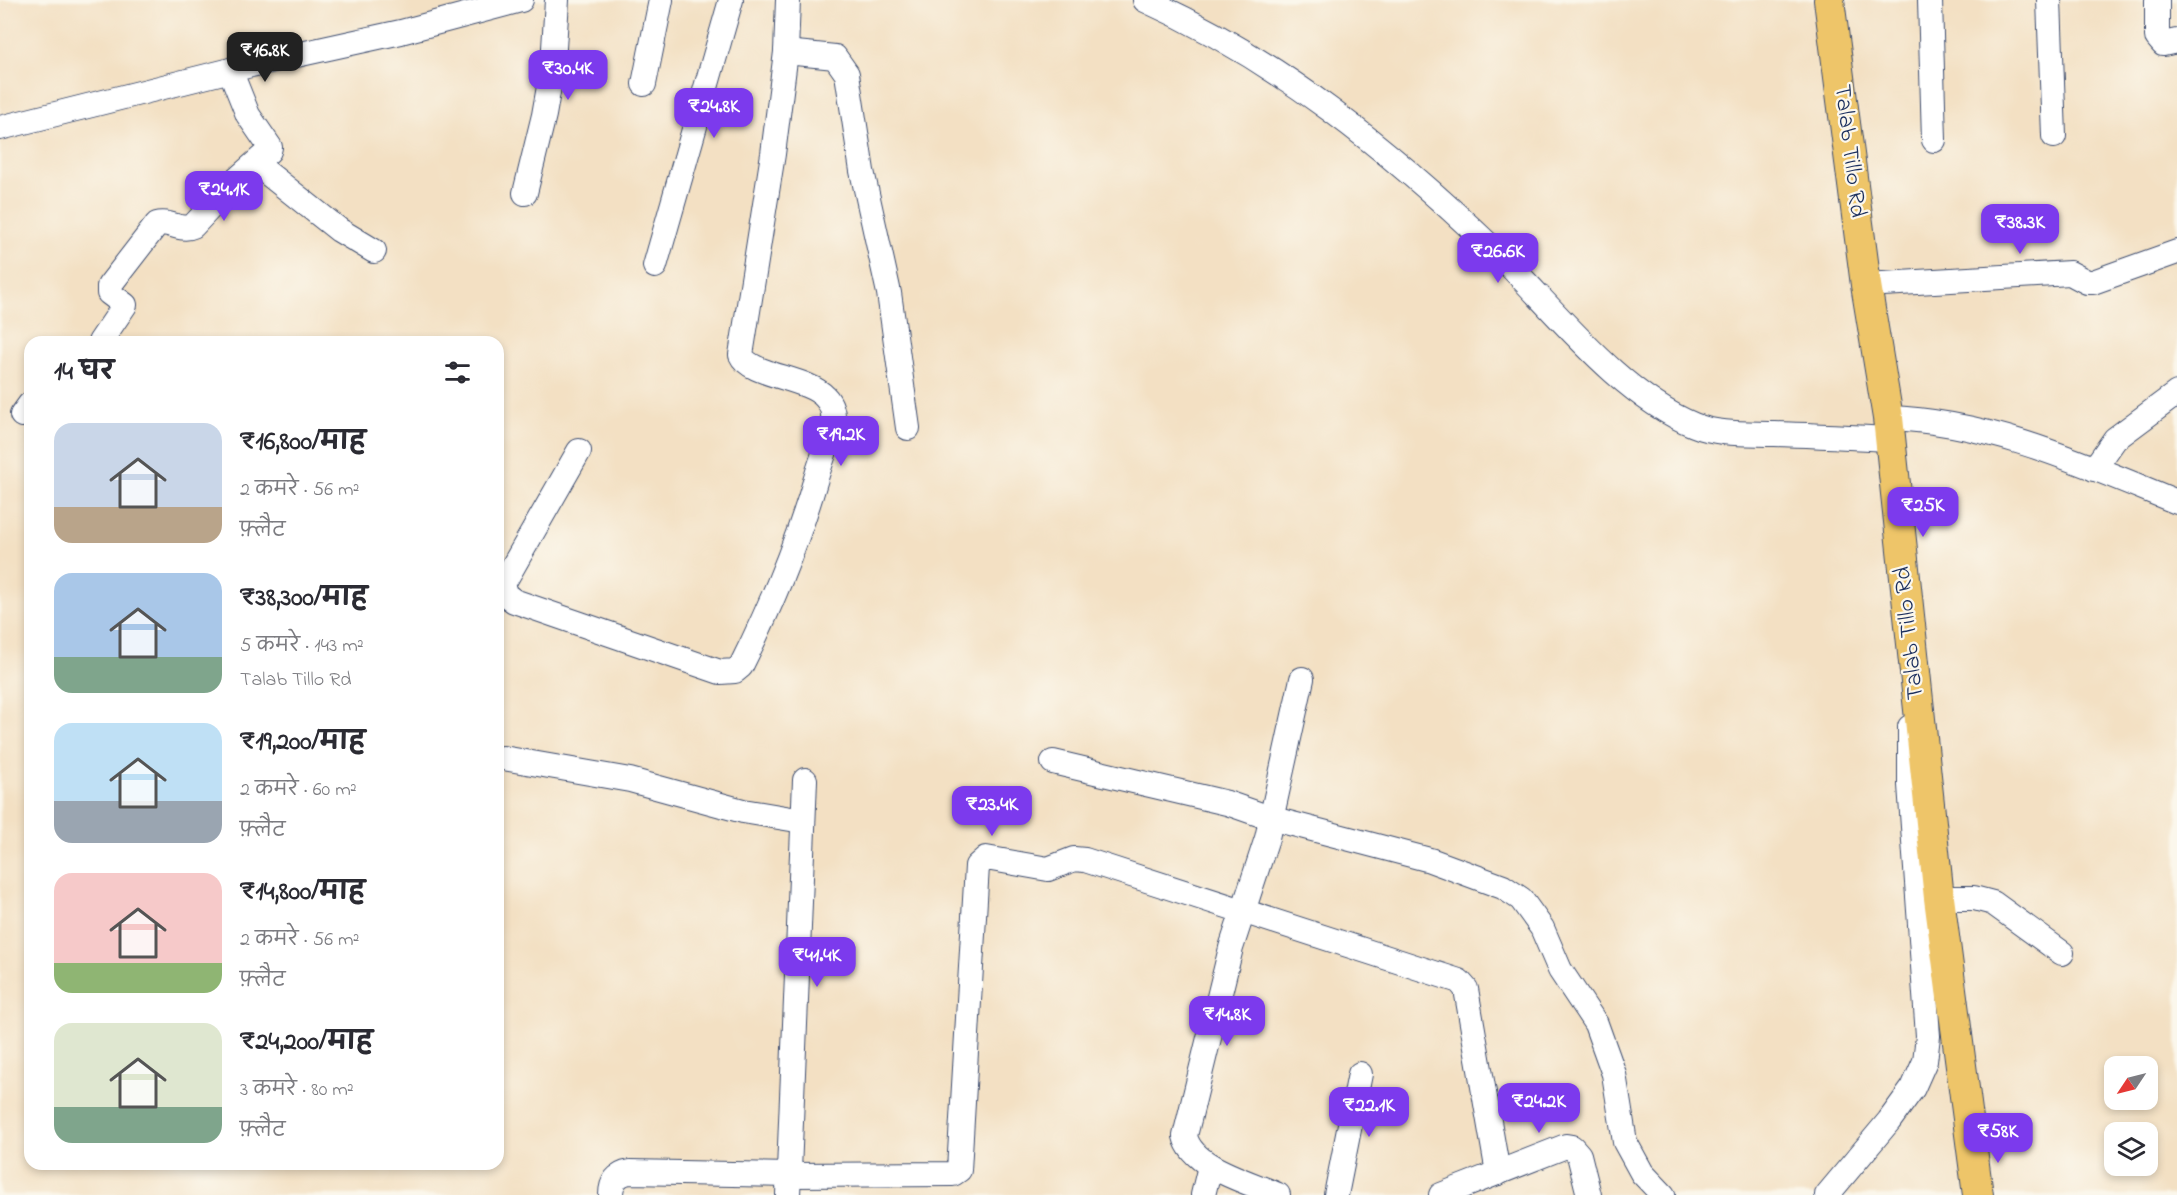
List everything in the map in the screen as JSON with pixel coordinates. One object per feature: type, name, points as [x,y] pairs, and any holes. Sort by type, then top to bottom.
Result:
[{"type":"main road","name":"Talab Tillo Rd","points":[[1829,0],[1866,285],[1888,428],[1939,898],[1961,1082],[1978,1195]]},
{"type":"street","points":[[0,128],[230,70],[401,32],[521,0]]},
{"type":"street","points":[[525,193],[544,115],[553,64],[557,0]]},
{"type":"street","points":[[644,84],[661,0]]},
{"type":"street","points":[[655,266],[731,0]]},
{"type":"street","points":[[504,594],[514,602],[720,672],[735,670],[741,666],[766,617],[807,508],[833,421],[830,404],[824,395],[813,388],[750,365],[741,355],[770,177],[786,52],[788,0]]},
{"type":"street","points":[[1145,0],[1233,44],[1351,124],[1426,185],[1628,383],[1667,413],[1696,427],[1724,432],[1888,428],[1953,423],[1972,427],[2094,469],[2177,502]]},
{"type":"street","points":[[1930,0],[1934,140]]},
{"type":"street","points":[[2049,0],[2054,136]]},
{"type":"street","points":[[2157,0],[2157,37],[2163,44],[2177,41]]},
{"type":"street","points":[[786,52],[835,57],[847,74],[862,171],[889,293],[908,428]]},
{"type":"street","points":[[104,336],[125,305],[109,293],[109,286],[154,227],[160,222],[184,229],[193,226],[235,181],[268,154],[270,147],[248,115],[230,70]]},
{"type":"street","points":[[256,164],[350,238],[374,251]]},
{"type":"street","points":[[1866,285],[2070,273],[2087,282],[2093,282],[2177,252]]},
{"type":"street","points":[[2094,469],[2115,439],[2177,393]]},
{"type":"street","points":[[504,581],[579,451]]},
{"type":"street","points":[[1827,1195],[1889,1121],[1917,1082],[1925,1061],[1929,1036],[1909,745],[1914,677]]},
{"type":"street","points":[[1278,1195],[1210,1166],[1193,1154],[1185,1136],[1216,1000],[1243,911],[1260,866],[1302,679]]},
{"type":"street","points":[[504,758],[630,780],[743,811],[803,821]]},
{"type":"street","points":[[1053,762],[1227,803],[1269,828],[1430,860],[1503,887],[1521,899],[1542,928],[1560,970],[1596,1024],[1614,1074],[1625,1142],[1642,1173],[1663,1195]]},
{"type":"street","points":[[788,1185],[805,780]]},
{"type":"street","points":[[611,1195],[611,1188],[618,1176],[630,1172],[788,1185],[953,1174],[959,1170],[977,866],[982,860],[991,858],[1048,869],[1079,858],[1463,984],[1466,989],[1498,1173]]},
{"type":"street","points":[[1939,898],[1974,898],[1993,903],[2062,953]]},
{"type":"street","points":[[1336,1195],[1360,1074]]},
{"type":"street","points":[[1441,1195],[1566,1146],[1579,1155],[1589,1195]]},
{"type":"street","points":[[1203,1195],[1210,1166]]}]
